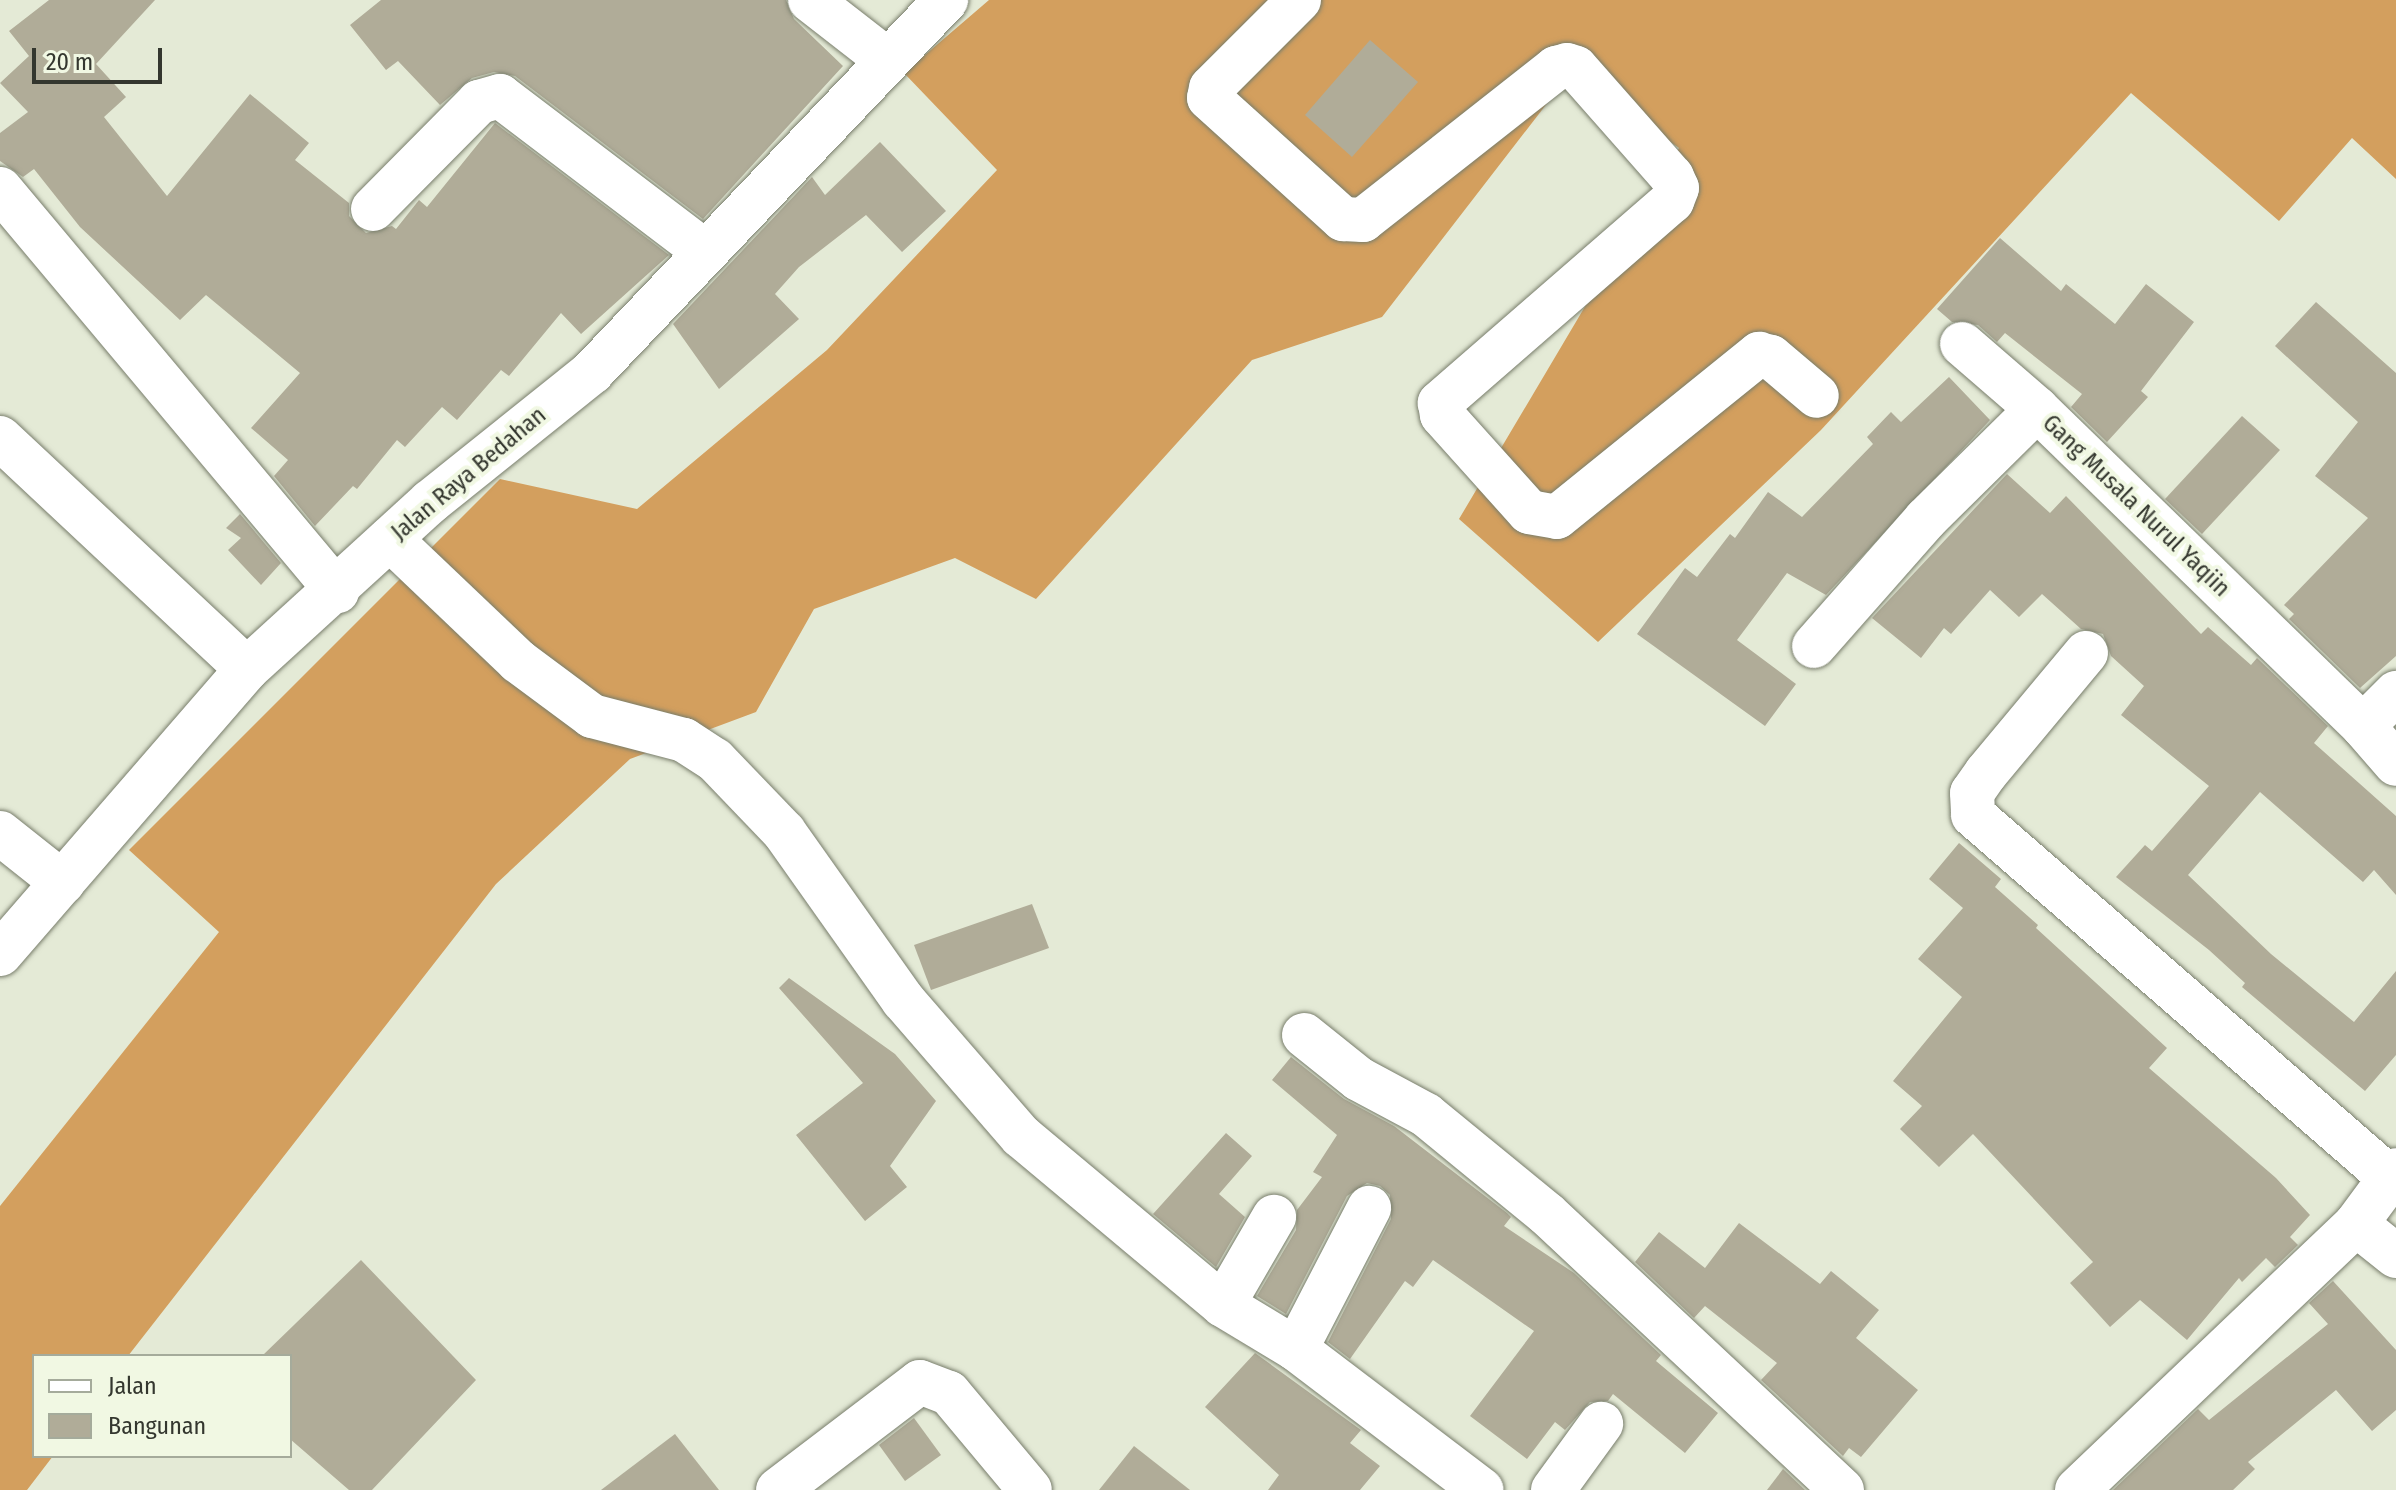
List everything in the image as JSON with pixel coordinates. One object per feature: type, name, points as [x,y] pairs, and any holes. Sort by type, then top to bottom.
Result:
[{"type":"street","points":[[810,0],[887,60]]},
{"type":"street","name":"Jalan Raya Bedahan","points":[[0,954],[247,669],[337,591],[390,539],[592,372],[703,250],[946,0]]},
{"type":"street","points":[[1299,0],[1211,88],[1209,98],[1343,219],[1363,220],[1556,68],[1567,65],[1576,68],[1672,177],[1677,188],[1672,201],[1440,403],[1442,415],[1529,512],[1557,517],[1759,354],[1771,357],[1817,396]]},
{"type":"street","points":[[373,209],[479,102],[500,96],[703,250]]},
{"type":"street","points":[[0,189],[337,591]]},
{"type":"street","points":[[1962,344],[2037,409]]},
{"type":"street","name":"Gang Musala Nurul Yaqiin","points":[[1814,646],[1926,519],[2037,409],[2363,726],[2396,764]]},
{"type":"street","points":[[0,438],[247,669]]},
{"type":"street","points":[[390,539],[518,661],[592,716],[684,740],[715,760],[784,832],[903,1000],[1021,1136],[1223,1305],[1296,1349],[1474,1488]]},
{"type":"street","points":[[2077,1490],[2356,1224],[2393,1173],[1973,815],[1972,793],[2086,653]]},
{"type":"street","points":[[2363,726],[2396,693]]},
{"type":"street","points":[[0,833],[63,883]]},
{"type":"street","points":[[1304,1035],[1359,1079],[1426,1115],[1547,1214],[1842,1490]]},
{"type":"street","points":[[1296,1349],[1369,1208]]},
{"type":"street","points":[[1223,1305],[1274,1217]]},
{"type":"street","points":[[2356,1224],[2396,1256]]},
{"type":"street","points":[[778,1490],[920,1382],[949,1393],[1030,1490]]},
{"type":"street","points":[[1553,1490],[1601,1424]]},
{"type":"shaded area","points":[[989,0],[2396,0],[2396,179],[2352,138],[2279,221],[2131,93],[1821,430],[1598,642],[1459,519],[1679,148],[1572,71],[1382,317],[1252,360],[1036,599],[955,558],[814,609],[756,712],[630,759],[496,884],[130,1354],[32,1354],[32,1458],[51,1458],[27,1490],[0,1490],[0,1206],[219,932],[129,850],[500,479],[637,509],[827,350],[997,170],[904,73]]},
{"type":"building","points":[[49,0],[155,0],[96,64],[126,97],[104,117],[167,196],[250,94],[309,143],[295,160],[349,203],[349,216],[366,233],[392,226],[396,229],[419,200],[427,207],[495,123],[669,255],[581,334],[561,313],[509,376],[501,370],[457,420],[442,407],[405,447],[397,440],[357,489],[353,486],[315,526],[274,476],[288,460],[251,428],[300,373],[206,295],[180,320],[80,227],[34,169],[23,177],[0,161],[0,133],[28,112],[0,83],[29,56],[9,31]]},
{"type":"building","points":[[381,0],[786,0],[794,19],[843,66],[703,219],[515,76],[494,72],[472,78],[440,105],[398,61],[386,70],[350,25]]},
{"type":"building","points":[[1370,40],[1418,82],[1352,157],[1305,115]]},
{"type":"building","points":[[880,142],[946,211],[902,252],[866,215],[799,267],[775,294],[799,319],[719,389],[673,324],[812,177],[825,195]]},
{"type":"building","points":[[2000,238],[2061,291],[2066,284],[2115,324],[2146,284],[2194,322],[2141,391],[2148,397],[2107,442],[2071,407],[2082,394],[2005,333],[1997,342],[1978,325],[1952,322],[1937,309]]},
{"type":"building","points":[[2316,302],[2396,373],[2396,656],[2360,688],[2289,619],[2294,614],[2284,605],[2368,518],[2315,476],[2358,422],[2275,346]]},
{"type":"building","points":[[1949,377],[1990,420],[1826,595],[1787,573],[1737,640],[1796,684],[1765,726],[1637,634],[1685,568],[1697,577],[1730,534],[1735,538],[1768,492],[1802,517],[1873,444],[1867,437],[1891,412],[1901,422]]},
{"type":"building","points":[[2242,416],[2280,450],[2202,534],[2165,499]]},
{"type":"building","points":[[2007,474],[2050,513],[2066,496],[2201,634],[2208,627],[2251,665],[2257,658],[2328,726],[2314,743],[2396,816],[2396,895],[2374,870],[2363,882],[2260,792],[2188,875],[2271,954],[2354,1022],[2396,971],[2396,1055],[2365,1091],[2242,987],[2245,983],[2209,950],[2116,877],[2145,845],[2152,851],[2209,786],[2121,715],[2144,686],[2111,656],[2103,634],[2081,629],[2042,594],[2019,617],[1990,590],[1951,634],[1944,628],[1921,658],[1872,618]]},
{"type":"building","points":[[240,514],[281,563],[261,585],[228,550],[241,538],[226,528]]},
{"type":"building","points":[[1959,843],[2001,879],[1995,887],[2038,925],[2036,928],[2167,1048],[2149,1068],[2276,1178],[2310,1215],[2290,1237],[2298,1245],[2275,1267],[2266,1258],[2242,1282],[2239,1278],[2187,1340],[2140,1300],[2110,1327],[2070,1283],[2093,1262],[1973,1134],[1939,1167],[1900,1129],[1922,1106],[1893,1081],[1962,997],[1918,959],[1963,908],[1929,879]]},
{"type":"building","points":[[1032,904],[1049,948],[931,990],[914,945]]},
{"type":"building","points":[[789,978],[895,1054],[936,1101],[890,1166],[907,1187],[865,1221],[796,1135],[863,1083],[779,988]]},
{"type":"building","points":[[1291,1057],[1344,1099],[1394,1126],[1507,1213],[1511,1217],[1504,1226],[1574,1273],[1661,1355],[1656,1361],[1718,1413],[1685,1453],[1613,1394],[1608,1401],[1590,1402],[1565,1430],[1555,1422],[1527,1459],[1470,1416],[1534,1331],[1433,1260],[1413,1287],[1405,1281],[1350,1359],[1328,1342],[1391,1219],[1390,1195],[1380,1186],[1367,1183],[1347,1196],[1286,1314],[1257,1296],[1296,1230],[1297,1210],[1322,1177],[1313,1172],[1337,1135],[1272,1080]]},
{"type":"building","points":[[1226,1133],[1252,1156],[1219,1194],[1245,1217],[1216,1267],[1153,1214]]},
{"type":"building","points":[[1739,1223],[1820,1284],[1831,1271],[1879,1310],[1856,1338],[1918,1390],[1861,1457],[1849,1448],[1843,1456],[1761,1380],[1777,1363],[1705,1306],[1694,1318],[1635,1262],[1659,1232],[1705,1268]]},
{"type":"building","points":[[361,1260],[476,1380],[372,1490],[349,1490],[292,1441],[292,1354],[264,1354]]},
{"type":"building","points":[[2333,1281],[2396,1350],[2396,1410],[2372,1431],[2336,1390],[2248,1462],[2255,1469],[2233,1490],[2113,1490],[2198,1409],[2209,1420],[2328,1324],[2309,1303]]},
{"type":"building","points":[[1255,1353],[1361,1430],[1350,1443],[1380,1466],[1360,1490],[1268,1490],[1279,1475],[1205,1407]]},
{"type":"building","points":[[914,1418],[941,1455],[905,1481],[879,1445]]},
{"type":"building","points":[[675,1434],[719,1490],[601,1490]]},
{"type":"building","points":[[1134,1446],[1190,1490],[1099,1490]]},
{"type":"building","points":[[1783,1469],[1805,1490],[1767,1490]]}]
